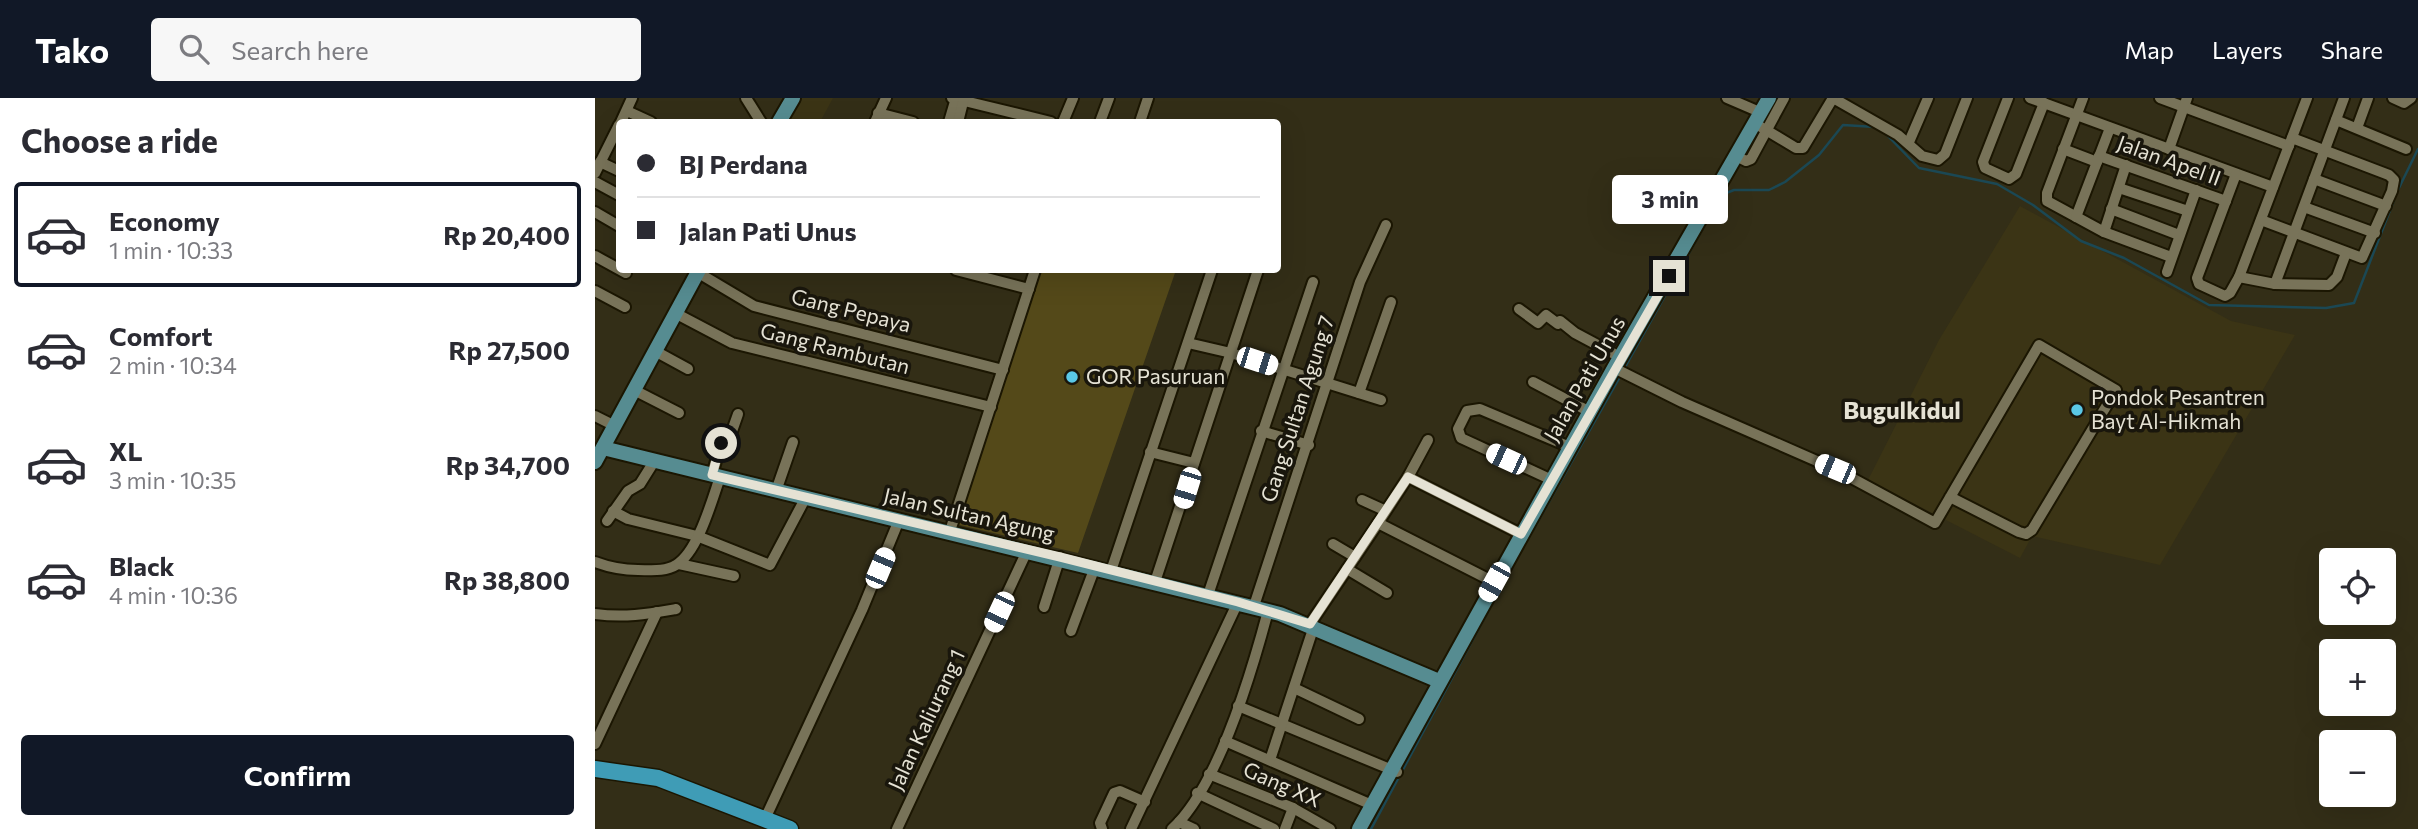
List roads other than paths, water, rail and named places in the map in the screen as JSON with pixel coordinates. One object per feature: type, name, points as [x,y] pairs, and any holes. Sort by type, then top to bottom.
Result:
[{"type":"highway","points":[[595,769],[658,778],[790,829]]},
{"type":"main road","points":[[781,119],[793,98]]},
{"type":"main road","name":"Jalan Pati Unus","points":[[1359,829],[1590,412],[1619,368],[1762,124],[1769,98]]},
{"type":"main road","points":[[595,462],[697,273]]},
{"type":"main road","name":"Jalan Sultan Agung","points":[[604,448],[1238,602],[1312,625],[1439,681]]},
{"type":"street","points":[[746,98],[759,119]]},
{"type":"street","points":[[876,118],[886,98]]},
{"type":"street","points":[[1064,119],[1073,98]]},
{"type":"street","points":[[1101,119],[1109,98]]},
{"type":"street","points":[[1141,119],[1148,98]]},
{"type":"street","points":[[1727,98],[1796,148],[1803,148],[1833,98],[1909,142],[1922,156],[1942,158],[1967,98]]},
{"type":"street","points":[[1762,124],[1784,98]]},
{"type":"street","points":[[1909,142],[1927,101],[1915,98]]},
{"type":"street","points":[[2008,98],[1985,156],[1985,167],[2005,177],[2013,177],[2044,103]]},
{"type":"street","points":[[2031,98],[2273,187]]},
{"type":"street","points":[[2083,98],[2047,198],[2050,204],[2104,232],[2171,257]]},
{"type":"street","points":[[2160,98],[2185,103],[2290,142],[2325,151],[2392,177],[2395,185],[2364,257],[2346,253],[2261,220]]},
{"type":"street","points":[[2236,174],[2197,281],[2225,296],[2230,293],[2239,277],[2307,98]]},
{"type":"street","points":[[2275,284],[2344,98]]},
{"type":"street","points":[[2357,128],[2368,98]]},
{"type":"street","points":[[2393,98],[2404,103],[2411,98]]},
{"type":"street","points":[[950,119],[958,99]]},
{"type":"street","points":[[958,99],[958,119]]},
{"type":"street","points":[[958,99],[1039,119]]},
{"type":"street","points":[[622,119],[628,102],[648,119]]},
{"type":"street","points":[[2169,149],[2185,103]]},
{"type":"street","points":[[2336,121],[2406,149]]},
{"type":"street","points":[[2076,217],[2110,128]]},
{"type":"street","points":[[616,131],[599,161],[616,170]]},
{"type":"street","name":"Jalan Apel II","points":[[2063,149],[2126,165],[2226,201]]},
{"type":"street","points":[[2104,232],[2126,165]]},
{"type":"street","points":[[2314,179],[2386,206]]},
{"type":"street","points":[[595,182],[616,193]]},
{"type":"street","points":[[2119,188],[2188,211]]},
{"type":"street","points":[[2167,272],[2196,190]]},
{"type":"street","points":[[2304,207],[2375,233]]},
{"type":"street","points":[[2111,209],[2179,235]]},
{"type":"street","points":[[595,212],[616,224]]},
{"type":"street","name":"Gang Sultan Agung 7","points":[[1175,825],[1203,796],[1243,708],[1326,383],[1360,282],[1386,225]]},
{"type":"street","points":[[2239,277],[2275,284],[2329,285],[2335,280],[2346,253]]},
{"type":"street","points":[[595,256],[616,268]]},
{"type":"street","name":"Gang Pepaya","points":[[701,273],[751,304],[999,369]]},
{"type":"street","points":[[968,273],[1026,288]]},
{"type":"street","points":[[950,531],[987,406],[1026,288],[1034,273]]},
{"type":"street","points":[[1111,571],[1211,273]]},
{"type":"street","points":[[1155,582],[1257,273]]},
{"type":"street","points":[[1208,595],[1313,282]]},
{"type":"street","points":[[595,291],[625,307]]},
{"type":"street","points":[[1359,393],[1391,302]]},
{"type":"street","points":[[1519,309],[1538,323],[1546,315],[1558,324],[1560,321],[1619,368],[1835,469],[1934,523],[2039,345],[2116,390],[2032,530],[2026,534],[1950,497]]},
{"type":"street","name":"Gang Rambutan","points":[[675,313],[729,342],[987,406]]},
{"type":"street","points":[[1188,343],[1231,353],[1381,400]]},
{"type":"street","points":[[655,351],[688,369]]},
{"type":"street","points":[[1533,382],[1590,412]]},
{"type":"street","points":[[634,390],[679,413]]},
{"type":"street","points":[[1552,480],[1461,438],[1458,429],[1467,411],[1480,409],[1570,447]]},
{"type":"street","points":[[679,564],[697,536],[716,476],[721,443],[731,433],[738,414]]},
{"type":"street","points":[[595,416],[615,426]]},
{"type":"street","points":[[1262,431],[1309,445]]},
{"type":"street","points":[[1270,760],[1312,625],[1384,510],[1408,477],[1428,440]]},
{"type":"street","points":[[776,491],[793,442]]},
{"type":"street","points":[[1150,452],[1194,463]]},
{"type":"street","points":[[655,460],[640,484],[629,490],[610,516],[697,536],[770,565],[806,498]]},
{"type":"street","points":[[1408,477],[1521,534]]},
{"type":"street","points":[[1362,500],[1384,510]]},
{"type":"street","points":[[765,819],[862,610],[899,520]]},
{"type":"street","points":[[1378,523],[1494,582]]},
{"type":"street","points":[[1333,544],[1355,557]]},
{"type":"street","name":"Jalan Kaliurang 1","points":[[897,829],[1027,551]]},
{"type":"street","points":[[1044,607],[1060,557]]},
{"type":"street","points":[[595,577],[597,563],[627,570],[652,570],[679,564],[734,576]]},
{"type":"street","points":[[1071,631],[1094,567]]},
{"type":"street","points":[[1347,569],[1387,593]]},
{"type":"street","points":[[1131,829],[1238,602]]},
{"type":"street","points":[[595,614],[622,618],[676,608]]},
{"type":"street","points":[[595,744],[657,612]]},
{"type":"street","points":[[1294,688],[1359,719]]},
{"type":"street","points":[[1243,708],[1394,770]]},
{"type":"street","points":[[1229,743],[1372,805]]},
{"type":"street","name":"Gang XX","points":[[1213,776],[1293,808],[1330,829]]},
{"type":"street","points":[[1102,829],[1100,823],[1114,793],[1120,792],[1145,802]]},
{"type":"street","points":[[1203,796],[1274,829]]},
{"type":"street","points":[[1285,829],[1293,808]]},
{"type":"street","points":[[1175,825],[1194,829]]},
{"type":"waterway","points":[[1721,195],[1734,190],[1769,190],[1785,182],[1819,155],[1843,125],[1875,127]]},
{"type":"waterway","points":[[1884,132],[1919,168],[1997,184],[2033,205],[2081,241],[2124,258],[2209,305],[2326,308],[2354,303],[2394,200]]},
{"type":"waterway","points":[[2396,194],[2418,149]]},
{"type":"waterway","points":[[1624,369],[1713,210]]},
{"type":"waterway","points":[[1529,537],[1621,375]]},
{"type":"waterway","points":[[1371,829],[1515,561]]},
{"type":"place","name":"GOR Pasuruan","points":[[1072,377]]},
{"type":"place","name":"Pondok Pesantren Bayt Al-Hikmah","points":[[2077,410]]},
{"type":"district","name":"Bugulkidul","points":[[1902,411]]}]
